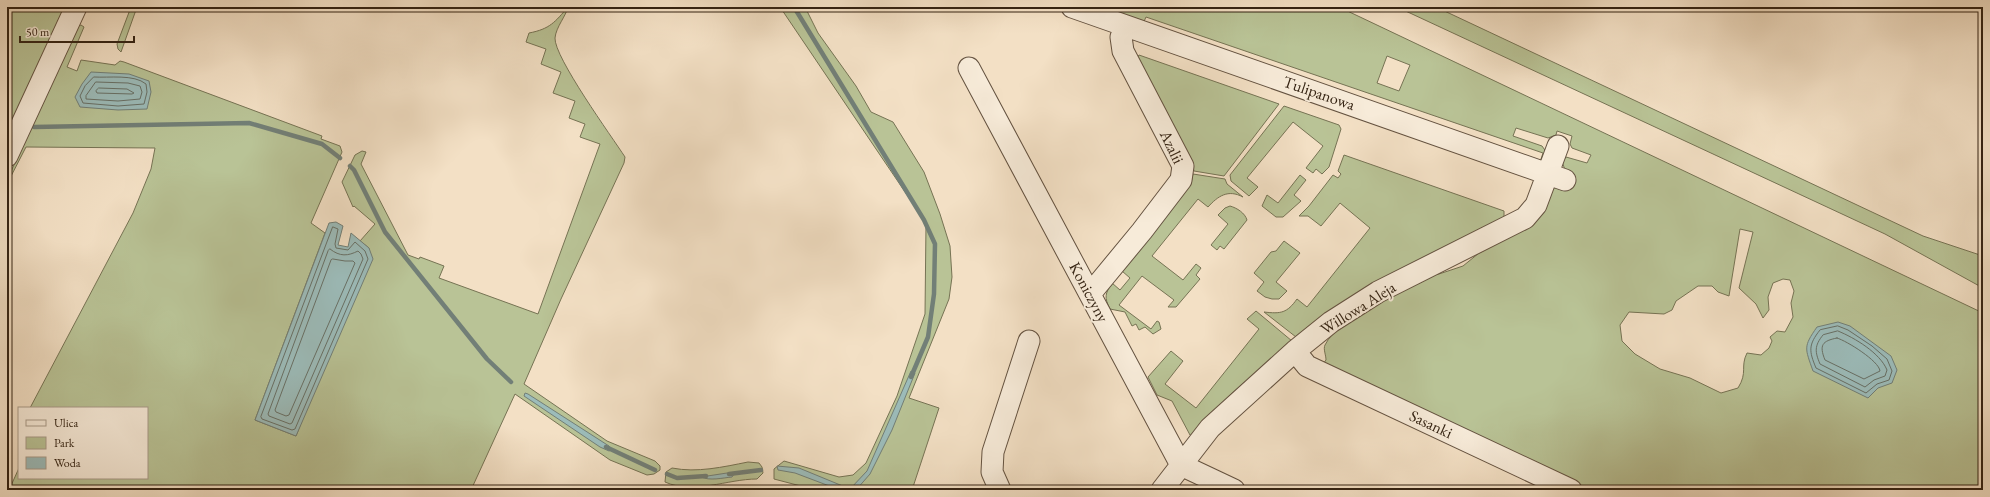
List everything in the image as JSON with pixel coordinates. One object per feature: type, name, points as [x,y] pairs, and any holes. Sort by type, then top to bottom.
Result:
[{"type":"street","points":[[7,156],[76,7]]},
{"type":"street","name":"Tulipanowa","points":[[1072,7],[1556,178]]},
{"type":"street","name":"Azalii","points":[[1090,294],[1181,180],[1183,170],[1179,159],[1122,51],[1121,37],[1125,26]]},
{"type":"street","name":"Koniczyny","points":[[969,68],[1181,465]]},
{"type":"street","name":"Willowa Aleja","points":[[1162,490],[1210,428],[1295,351],[1331,322],[1378,292],[1448,264],[1525,218],[1556,178],[1558,146]]},
{"type":"street","points":[[1000,490],[992,472],[993,452],[1029,341]]},
{"type":"street","name":"Sasanki","points":[[1295,351],[1307,366],[1571,490]]},
{"type":"street","points":[[1181,465],[1234,490]]},
{"type":"green space","points":[[7,7],[69,7],[7,142]]},
{"type":"green space","points":[[131,7],[137,7],[121,52],[118,49],[117,44]]},
{"type":"green space","points":[[568,7],[556,34],[555,38],[557,48],[573,79],[625,157],[624,163],[561,299],[524,384],[607,441],[655,461],[660,466],[660,470],[654,474],[647,475],[610,460],[515,394],[471,490],[9,490],[18,470],[18,479],[148,479],[148,407],[31,407],[133,213],[151,169],[155,148],[26,147],[7,184],[7,180],[78,26],[81,25],[84,27],[67,67],[77,71],[81,60],[115,65],[120,61],[124,62],[322,136],[321,139],[340,146],[342,152],[311,223],[325,233],[255,420],[296,436],[369,248],[360,241],[375,224],[354,206],[353,207],[342,182],[355,155],[362,151],[366,152],[361,164],[408,255],[419,259],[420,257],[444,266],[439,278],[538,314],[600,144],[580,137],[585,124],[569,118],[575,101],[553,93],[561,72],[541,64],[546,49],[526,42],[529,33],[547,27]]},
{"type":"green space","points":[[780,7],[805,7],[818,33],[856,86],[871,112],[893,122],[924,172],[950,246],[952,277],[949,299],[909,398],[939,408],[912,490],[816,490],[774,479],[774,469],[784,461],[839,477],[853,475],[866,463],[897,396],[925,314],[926,224]]},
{"type":"green space","points":[[1119,7],[1339,7],[1983,313],[1983,485],[1980,490],[1587,490],[1321,366],[1326,360],[1325,345],[1343,324],[1387,296],[1429,275],[1439,274],[1463,266],[1479,253],[1521,231],[1552,188],[1560,187],[1566,172],[1562,162],[1566,157],[1587,163],[1591,155],[1572,148],[1570,144],[1572,136],[1557,131],[1556,135],[1548,138],[1516,128],[1513,136],[1542,146],[1547,153],[1539,165],[1543,153],[1146,17],[1142,26],[1112,16]],"holes":[[[1387,56],[1410,65],[1399,91],[1377,83]],[[1740,229],[1753,232],[1739,288],[1756,304],[1763,318],[1769,310],[1768,297],[1773,283],[1783,279],[1790,280],[1794,291],[1791,303],[1793,317],[1785,332],[1777,331],[1770,337],[1772,341],[1769,348],[1761,355],[1747,353],[1744,362],[1743,378],[1738,388],[1721,393],[1690,378],[1660,369],[1635,354],[1622,341],[1620,325],[1629,312],[1664,314],[1672,310],[1676,301],[1698,286],[1712,286],[1718,292],[1729,296]]]},
{"type":"green space","points":[[1397,7],[1436,7],[1923,236],[1983,256],[1983,288],[1885,234]]},
{"type":"green space","points":[[1139,55],[1279,104],[1224,176],[1194,171],[1191,160],[1137,58]]},
{"type":"green space","points":[[1284,106],[1339,125],[1341,129],[1329,167],[1322,174],[1316,169],[1313,173],[1306,168],[1323,146],[1293,122],[1247,178],[1258,187],[1249,196],[1231,181],[1230,175]]},
{"type":"green space","points":[[1344,155],[1504,211],[1504,217],[1296,337],[1264,312],[1283,312],[1287,310],[1297,299],[1307,307],[1370,228],[1340,203],[1321,226],[1308,216],[1299,216],[1309,206],[1333,175],[1338,178],[1341,174],[1338,171]]},
{"type":"green space","points":[[1193,174],[1225,179],[1227,184],[1243,197],[1233,194],[1224,195],[1208,207],[1198,199],[1152,256],[1183,280],[1196,264],[1201,268],[1196,275],[1200,279],[1176,307],[1168,307],[1174,300],[1142,276],[1119,305],[1151,329],[1157,321],[1159,322],[1161,329],[1153,334],[1145,327],[1139,330],[1136,324],[1132,326],[1125,312],[1110,309],[1106,298],[1108,290],[1112,283],[1120,290],[1130,278],[1122,271],[1191,183]]},
{"type":"green space","points":[[1300,175],[1306,180],[1294,195],[1301,201],[1283,217],[1276,217],[1262,206],[1267,195],[1278,203]]},
{"type":"green space","points":[[1230,206],[1240,211],[1247,220],[1224,249],[1220,246],[1217,250],[1211,245],[1228,224],[1218,215],[1225,208]]},
{"type":"green space","points":[[1284,241],[1300,253],[1276,282],[1287,291],[1279,299],[1272,299],[1265,297],[1257,291],[1264,282],[1254,273],[1271,252],[1276,251]]},
{"type":"green space","points":[[1256,311],[1292,341],[1229,396],[1193,436],[1190,435],[1172,401],[1157,395],[1148,377],[1171,351],[1183,361],[1165,384],[1196,408],[1259,329],[1247,319]]},
{"type":"green space","points":[[748,462],[759,463],[762,467],[763,473],[757,479],[699,487],[676,486],[665,482],[666,472],[672,468],[700,470]]},
{"type":"water","points":[[91,72],[129,74],[149,81],[151,92],[147,109],[118,110],[80,107],[75,97]]},
{"type":"water","points":[[336,222],[343,226],[338,245],[348,247],[351,233],[369,248],[373,259],[296,436],[255,420],[329,223]]},
{"type":"water","points":[[1838,322],[1850,326],[1891,356],[1897,370],[1892,383],[1878,388],[1868,398],[1813,371],[1807,352],[1807,344],[1809,339],[1817,327]]},
{"type":"water","points":[[911,371],[915,373],[892,430],[870,474],[856,490],[840,490],[795,473],[778,470],[777,466],[799,468],[850,489],[867,471]]},
{"type":"water","points":[[525,393],[609,446],[611,450],[609,451],[600,447],[524,396]]},
{"type":"water","points":[[727,473],[734,474],[732,477],[716,479],[701,477]]},
{"type":"waterway","points":[[794,7],[924,220],[935,244],[934,294],[928,337],[911,377]]},
{"type":"waterway","points":[[34,127],[249,123],[322,144],[340,158]]},
{"type":"waterway","points":[[350,166],[354,170],[385,232],[487,359],[511,382]]},
{"type":"waterway","points":[[606,447],[655,470]]},
{"type":"waterway","points":[[729,474],[761,470]]},
{"type":"waterway","points":[[667,474],[677,478],[706,476]]}]
